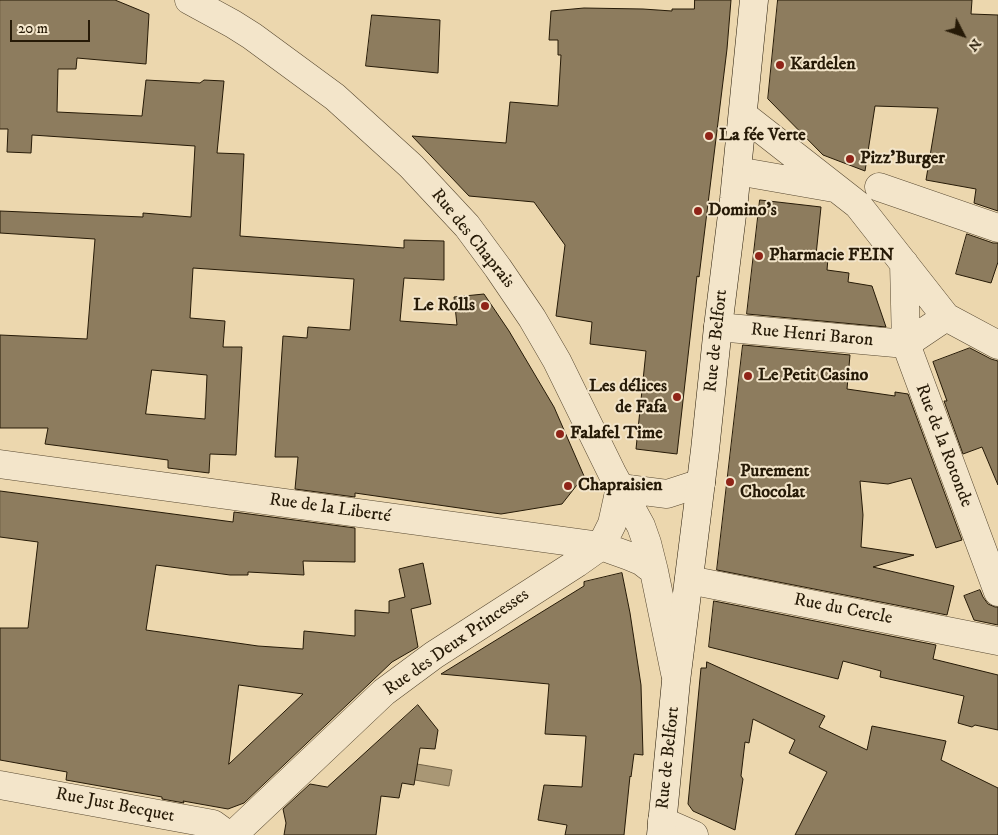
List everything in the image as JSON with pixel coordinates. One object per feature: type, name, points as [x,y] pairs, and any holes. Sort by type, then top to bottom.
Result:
[{"type":"street","name":"Rue des Chaprais","points":[[189,0],[252,36],[335,97],[411,166],[466,226],[498,268],[532,318],[557,360],[620,488]]},
{"type":"street","name":"Rue de Belfort","points":[[662,828],[676,681],[744,115],[754,0]]},
{"type":"street","points":[[744,115],[858,205],[946,317],[998,346]]},
{"type":"street","points":[[737,171],[838,189]]},
{"type":"street","points":[[879,187],[998,228]]},
{"type":"street","name":"Rue de la Rotonde","points":[[904,263],[906,344],[998,592]]},
{"type":"street","points":[[906,344],[946,317]]},
{"type":"street","name":"Rue Henri Baron","points":[[718,327],[906,344]]},
{"type":"street","name":"Rue de la Liberté","points":[[0,464],[601,546],[635,558],[654,571]]},
{"type":"street","points":[[601,546],[612,524],[620,488],[667,494],[701,483]]},
{"type":"street","name":"Rue de Belfort","points":[[620,488],[641,526],[647,543],[676,681]]},
{"type":"street","name":"Rue des Deux Princesses","points":[[232,835],[384,692],[434,655],[601,546]]},
{"type":"street","name":"Rue du Cercle","points":[[689,580],[998,641]]},
{"type":"street","name":"Rue Just Becquet","points":[[0,785],[213,824],[228,835]]},
{"type":"street","points":[[662,828],[694,835]]},
{"type":"shaded area","points":[[417,764],[452,770],[449,786],[415,780]]},
{"type":"building","points":[[0,0],[115,0],[149,14],[146,64],[77,58],[76,69],[58,69],[57,112],[142,116],[146,80],[200,83],[204,80],[224,81],[217,153],[244,154],[240,236],[404,248],[404,240],[444,241],[444,280],[404,278],[400,321],[457,325],[454,297],[484,294],[509,331],[554,407],[584,476],[562,504],[501,514],[355,493],[355,497],[295,489],[298,457],[275,457],[283,336],[307,338],[308,327],[350,330],[354,279],[193,268],[190,318],[225,321],[223,347],[242,347],[236,455],[210,454],[209,473],[168,468],[168,460],[45,444],[48,428],[0,428],[0,335],[87,339],[95,239],[0,233],[0,211],[143,217],[143,213],[191,217],[195,146],[32,135],[31,153],[7,152],[8,129],[0,129]],"holes":[[[152,370],[207,375],[205,419],[146,414]]]},
{"type":"building","points":[[695,0],[731,0],[727,49],[699,277],[697,276],[677,454],[636,449],[646,351],[590,344],[592,322],[556,316],[565,245],[534,202],[469,196],[412,136],[506,143],[510,102],[558,106],[561,55],[558,55],[558,40],[549,40],[551,11],[584,8],[672,11],[672,9],[694,9]]},
{"type":"building","points":[[778,0],[972,0],[971,14],[998,15],[998,211],[974,203],[976,189],[926,180],[938,108],[875,106],[865,171],[823,155],[768,99]]},
{"type":"building","points":[[372,15],[440,20],[438,73],[366,66]]},
{"type":"building","points":[[760,200],[821,207],[816,255],[828,258],[827,270],[849,273],[848,282],[872,286],[886,327],[747,314]]},
{"type":"building","points":[[967,234],[998,243],[998,262],[991,283],[956,274]]},
{"type":"building","points":[[743,345],[850,355],[847,389],[895,396],[895,392],[908,394],[962,540],[936,548],[911,478],[888,484],[860,481],[863,515],[861,547],[914,555],[873,567],[954,586],[947,615],[717,570]]},
{"type":"building","points":[[970,348],[998,361],[998,485],[982,447],[963,454],[944,401],[947,401],[933,362]]},
{"type":"building","points":[[0,491],[233,522],[234,512],[355,528],[355,562],[303,561],[304,575],[248,572],[248,575],[230,575],[156,565],[146,630],[258,646],[303,649],[304,631],[355,636],[355,610],[389,613],[389,601],[405,597],[399,569],[423,563],[431,604],[411,609],[418,647],[392,662],[244,803],[228,809],[183,801],[184,803],[162,799],[162,797],[66,780],[67,772],[0,760],[0,628],[28,628],[38,542],[0,537]],"holes":[[[239,685],[303,694],[229,764]]]},
{"type":"building","points":[[622,573],[641,685],[643,755],[634,754],[624,835],[565,835],[567,825],[538,820],[544,785],[582,787],[586,736],[545,734],[549,684],[441,674],[584,586],[584,582]]},
{"type":"building","points":[[980,590],[988,604],[998,607],[998,625],[974,620],[964,596]]},
{"type":"building","points":[[714,601],[936,645],[933,659],[998,675],[998,730],[975,725],[972,727],[958,723],[964,696],[880,677],[881,671],[843,661],[838,679],[709,647]]},
{"type":"building","points":[[707,662],[825,716],[819,727],[867,750],[872,726],[946,741],[941,760],[998,788],[998,835],[795,835],[827,772],[789,753],[795,740],[753,719],[749,743],[745,742],[741,776],[743,779],[735,830],[693,811],[688,804],[701,668],[706,668]]},
{"type":"building","points":[[418,705],[438,730],[435,749],[420,748],[414,785],[402,783],[399,798],[381,796],[376,835],[284,835],[286,823],[283,809],[310,784],[327,787]]},
{"type":"place","name":"Kardelen","points":[[780,65]]},
{"type":"place","name":"La fée Verte","points":[[709,136]]},
{"type":"place","name":"Pizz'Burger","points":[[850,159]]},
{"type":"place","name":"Domino's","points":[[698,211]]},
{"type":"place","name":"Pharmacie FEIN","points":[[759,256]]},
{"type":"place","name":"Le Rolls","points":[[485,306]]},
{"type":"place","name":"Le Petit Casino","points":[[748,376]]},
{"type":"place","name":"Les délices de Fafa","points":[[677,397]]},
{"type":"place","name":"Falafel Time","points":[[560,434]]},
{"type":"place","name":"Purement Chocolat","points":[[730,482]]},
{"type":"place","name":"Chapraisien","points":[[568,486]]}]
